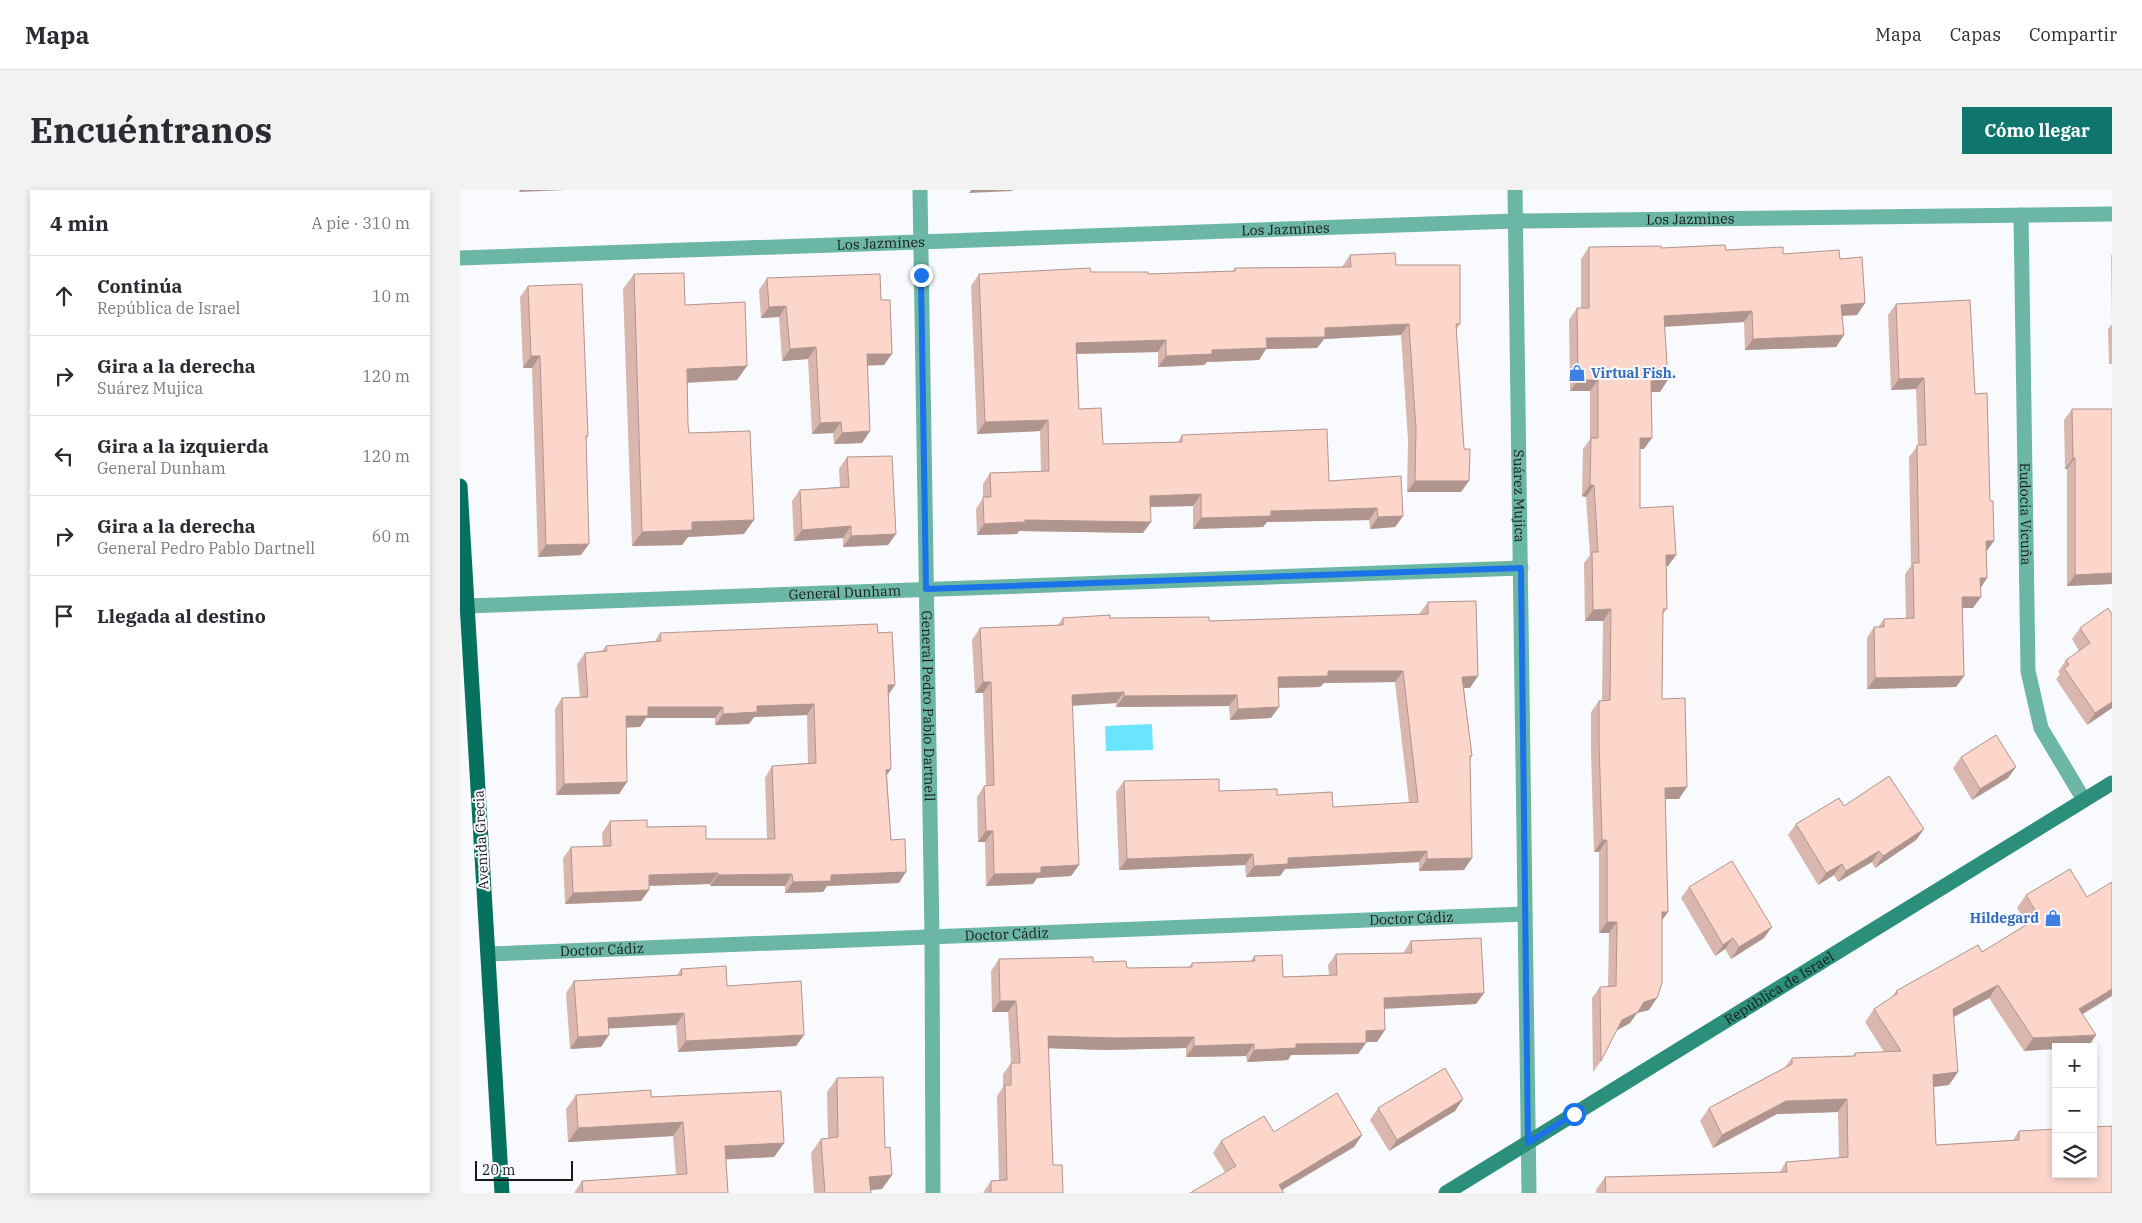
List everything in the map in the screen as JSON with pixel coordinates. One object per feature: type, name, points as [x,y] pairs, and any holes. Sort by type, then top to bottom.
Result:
[{"type":"main road","name":"Avenida Grecia","points":[[460,486],[502,1193]]},
{"type":"street","name":"General Pedro Pablo Dartnell","points":[[920,190],[932,937],[933,1193]]},
{"type":"street","name":"Suárez Mujica","points":[[1516,190],[1529,1193]]},
{"type":"street","name":"Los Jazmines","points":[[460,258],[1515,221],[2112,214]]},
{"type":"street","name":"Eudocia Vicuña","points":[[2021,215],[2028,671],[2041,728],[2084,800]]},
{"type":"street","name":"General Dunham","points":[[467,606],[1521,568]]},
{"type":"street","name":"República de Israel","points":[[1446,1193],[2112,782]]},
{"type":"street","name":"Doctor Cádiz","points":[[488,954],[1526,914]]},
{"type":"water","points":[[1152,724],[1153,750],[1106,751],[1105,726]]},
{"type":"building","points":[[1725,245],[1726,250],[1783,247],[1783,254],[1839,250],[1840,259],[1862,257],[1865,303],[1841,305],[1844,335],[1753,339],[1752,311],[1664,316],[1668,380],[1651,381],[1652,438],[1640,438],[1640,508],[1673,506],[1676,555],[1666,555],[1667,609],[1663,609],[1662,699],[1685,698],[1687,787],[1665,788],[1668,912],[1662,912],[1662,983],[1657,998],[1644,1002],[1638,1012],[1622,1020],[1601,1061],[1600,987],[1616,986],[1617,922],[1607,922],[1607,840],[1602,840],[1599,742],[1599,701],[1610,700],[1611,609],[1593,610],[1592,552],[1598,552],[1594,485],[1590,485],[1591,438],[1598,438],[1598,380],[1578,380],[1577,308],[1589,308],[1589,247],[1661,246],[1661,248]]},
{"type":"building","points":[[1395,253],[1396,265],[1460,265],[1460,324],[1456,324],[1464,449],[1470,449],[1469,481],[1415,481],[1416,429],[1409,324],[1325,328],[1325,337],[1266,338],[1267,348],[1212,350],[1212,354],[1166,356],[1166,340],[1076,343],[1079,409],[1101,408],[1103,444],[1182,442],[1182,435],[1327,429],[1329,481],[1401,476],[1403,516],[1378,517],[1377,508],[1271,511],[1271,516],[1201,518],[1201,494],[1150,496],[1151,522],[1025,520],[1025,522],[984,524],[983,497],[991,497],[990,473],[1049,471],[1048,420],[985,422],[979,274],[1090,268],[1091,272],[1148,272],[1148,274],[1235,271],[1235,268],[1351,267],[1350,255]]},
{"type":"building","points":[[684,273],[685,305],[745,302],[747,366],[687,369],[688,425],[689,433],[750,431],[754,520],[692,522],[692,530],[642,532],[634,274]]},
{"type":"building","points":[[880,274],[881,300],[890,300],[892,354],[867,354],[870,431],[842,433],[841,422],[820,423],[816,347],[790,349],[786,306],[769,307],[767,278]]},
{"type":"building","points":[[582,284],[588,436],[586,436],[589,544],[546,545],[540,356],[531,356],[528,286]]},
{"type":"building","points":[[1970,300],[1975,394],[1987,393],[1990,501],[1993,501],[1994,541],[1986,541],[1987,578],[1980,578],[1981,597],[1962,597],[1964,676],[1875,678],[1874,627],[1884,627],[1884,619],[1914,618],[1913,563],[1919,563],[1917,445],[1926,445],[1924,378],[1899,379],[1896,304]]},
{"type":"building","points":[[2072,409],[2112,409],[2112,573],[2075,575],[2075,458],[2073,458]]},
{"type":"building","points":[[892,456],[896,534],[851,536],[851,526],[802,530],[800,490],[849,487],[847,457]]},
{"type":"building","points":[[1476,601],[1478,676],[1462,677],[1472,756],[1470,756],[1472,858],[1427,859],[1427,851],[1288,858],[1288,864],[1254,866],[1253,854],[1127,859],[1124,781],[1219,779],[1219,791],[1277,789],[1277,795],[1332,792],[1333,807],[1418,802],[1403,671],[1328,671],[1328,676],[1278,677],[1279,707],[1238,709],[1237,695],[1124,696],[1124,692],[1072,695],[1079,865],[1041,867],[1041,873],[994,874],[993,831],[986,831],[984,786],[994,785],[991,682],[983,682],[980,628],[1063,625],[1063,618],[1110,615],[1110,618],[1209,617],[1209,621],[1428,614],[1428,602]]},
{"type":"building","points":[[2108,608],[2112,614],[2112,702],[2095,713],[2064,668],[2069,665],[2066,660],[2090,643],[2080,628]]},
{"type":"building","points":[[877,624],[878,633],[892,632],[895,685],[888,685],[891,769],[886,770],[891,840],[905,839],[906,872],[831,875],[831,881],[793,882],[792,874],[718,875],[718,873],[649,875],[649,890],[573,893],[571,847],[611,846],[610,821],[647,820],[647,827],[706,826],[706,839],[775,839],[772,766],[816,763],[814,704],[757,706],[757,712],[723,714],[723,707],[648,707],[648,716],[626,716],[627,782],[564,784],[562,698],[588,697],[585,653],[607,651],[606,646],[661,641],[660,633]]},
{"type":"building","points":[[1996,735],[2016,767],[1980,789],[1961,757]]},
{"type":"building","points":[[1889,776],[1924,829],[1883,856],[1879,851],[1846,871],[1842,864],[1826,873],[1796,824],[1839,798],[1844,806]]},
{"type":"building","points":[[1732,861],[1772,927],[1739,947],[1733,938],[1723,945],[1689,887]]},
{"type":"building","points":[[2070,869],[2087,897],[2112,882],[2112,989],[2079,1009],[2096,1035],[2033,1038],[1998,985],[1953,1009],[1958,1072],[1933,1075],[1936,1145],[2019,1140],[2019,1131],[2052,1129],[2052,1178],[2097,1178],[2097,1127],[2112,1126],[2112,1193],[1606,1193],[1605,1177],[1787,1172],[1786,1162],[1848,1157],[1847,1099],[1786,1101],[1722,1135],[1709,1108],[1792,1064],[1792,1058],[1855,1056],[1855,1053],[1901,1051],[1874,1009],[1898,993],[1896,991],[1978,945],[1982,952],[2039,917],[2026,895]]},
{"type":"building","points":[[1481,938],[1484,993],[1384,998],[1385,1030],[1366,1031],[1366,1043],[1296,1044],[1296,1048],[1254,1050],[1254,1044],[1194,1046],[1194,1037],[1114,1038],[1048,1036],[1053,1165],[1062,1165],[1063,1193],[991,1193],[991,1181],[1007,1180],[1005,1085],[1011,1085],[1011,1063],[1020,1063],[1016,1001],[1000,1001],[999,959],[1093,957],[1093,962],[1126,961],[1127,968],[1192,967],[1192,963],[1255,961],[1254,956],[1282,955],[1283,977],[1337,975],[1336,954],[1412,953],[1411,941]]},
{"type":"building","points":[[726,966],[727,986],[801,981],[804,1035],[686,1041],[684,1013],[608,1018],[609,1035],[578,1037],[574,981],[682,975],[681,969]]},
{"type":"building","points":[[1445,1068],[1463,1099],[1397,1140],[1378,1108]]},
{"type":"building","points":[[883,1077],[885,1148],[890,1147],[892,1175],[869,1177],[871,1193],[825,1193],[821,1139],[838,1137],[837,1078]]},
{"type":"building","points":[[651,1090],[651,1097],[781,1091],[784,1143],[725,1146],[728,1193],[583,1193],[582,1181],[687,1174],[683,1122],[578,1128],[576,1095]]},
{"type":"building","points":[[1337,1093],[1362,1135],[1279,1185],[1284,1193],[1190,1193],[1236,1166],[1221,1141],[1264,1116],[1274,1132]]},
{"type":"place","name":"Virtual Fish.","points":[[1577,373]]},
{"type":"place","name":"Hildegard","points":[[2053,918]]},
{"type":"route","points":[[921,275],[926,589],[1521,568],[1528,1143],[1574,1114]]}]
